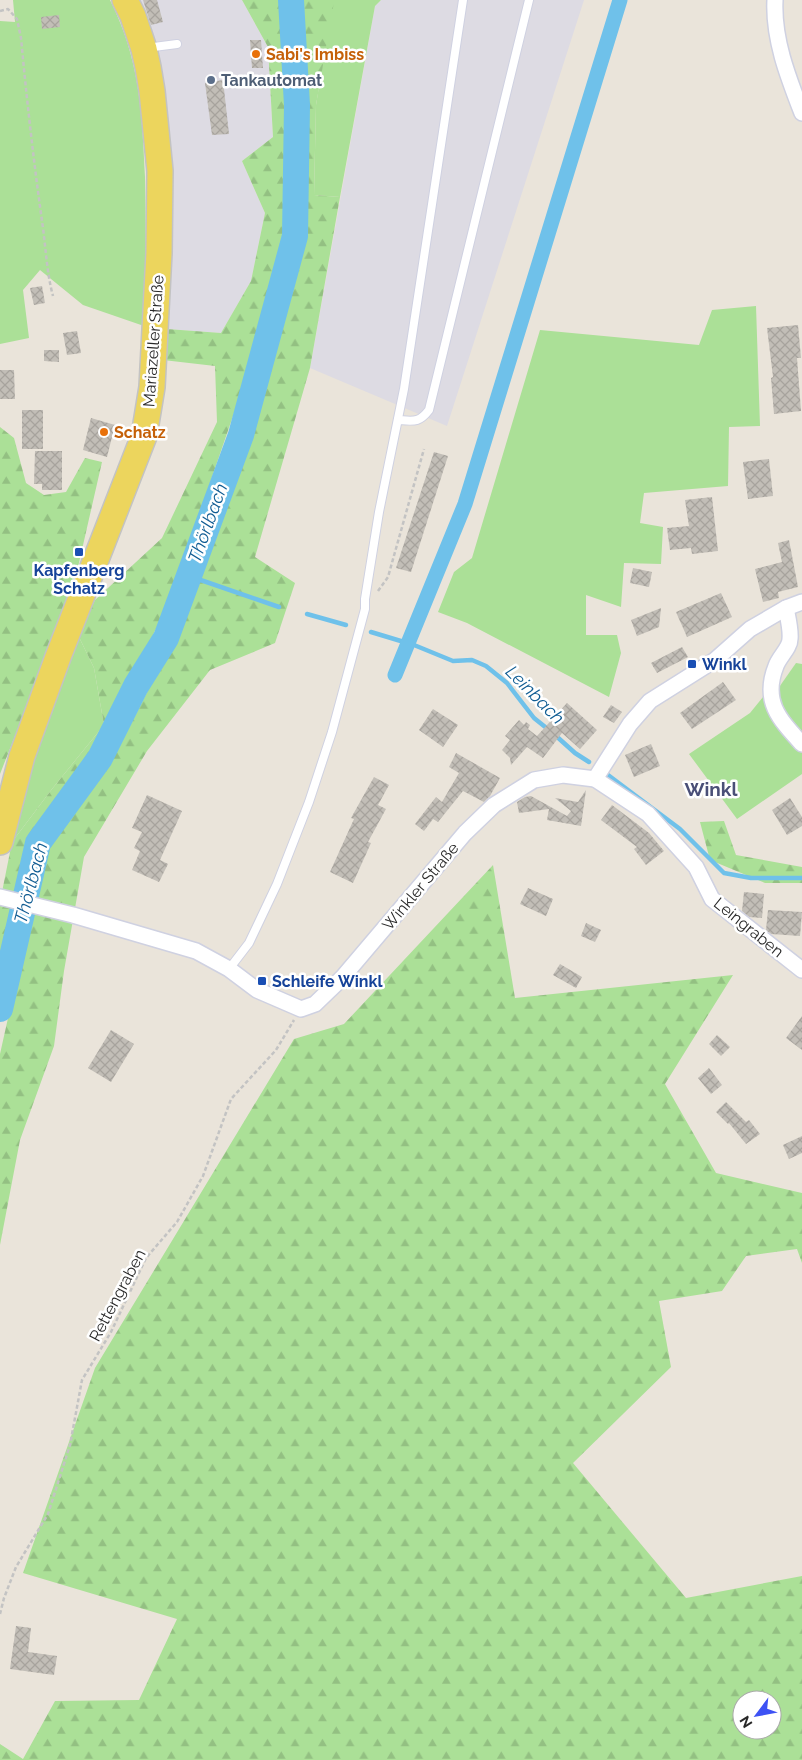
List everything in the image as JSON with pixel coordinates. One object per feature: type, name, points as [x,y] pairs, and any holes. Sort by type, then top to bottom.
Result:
[{"type":"main road","name":"Mariazeller Straße","points":[[0,842],[26,747],[61,648],[144,436],[152,387],[156,338],[160,171],[152,91],[144,49],[133,16],[125,0]]},
{"type":"street","points":[[775,0],[774,16],[795,77],[802,113]]},
{"type":"street","points":[[594,779],[630,724],[650,701],[716,660],[750,629],[786,608],[802,602]]},
{"type":"street","points":[[786,608],[791,640],[776,666],[770,691],[773,706],[782,721],[802,744]]},
{"type":"street","name":"Winkler Straße","points":[[301,1010],[315,1004],[342,978],[465,833],[494,804],[534,780],[563,775],[594,779]]},
{"type":"street","name":"Leingraben","points":[[594,779],[648,814],[696,867],[712,899],[802,970]]},
{"type":"street","points":[[0,896],[196,951],[229,969],[258,990],[301,1010]]},
{"type":"lane","points":[[229,969],[249,943],[277,884],[332,732],[366,609],[365,599],[377,522],[404,389],[463,0]]},
{"type":"lane","points":[[398,420],[413,421],[422,419],[429,410],[528,0]]},
{"type":"lane","points":[[144,49],[177,44]]},
{"type":"path","points":[[0,11],[8,9],[17,19],[21,38],[34,165],[49,281],[53,296]]},
{"type":"path","points":[[366,609],[388,577],[424,449]]},
{"type":"path","name":"Rettengraben","points":[[0,1614],[16,1567],[48,1514],[70,1445],[82,1380],[111,1332],[146,1258],[177,1222],[203,1176],[231,1098],[276,1050],[301,1010]]},
{"type":"shaded area","points":[[133,0],[242,0],[268,47],[273,137],[242,161],[265,213],[251,281],[221,333],[167,329]]},
{"type":"shaded area","points":[[381,0],[584,0],[447,426],[310,368],[375,6]]},
{"type":"green space","points":[[13,0],[110,0],[120,22],[128,44],[141,108],[146,214],[144,326],[83,305],[40,270],[23,290],[29,338],[0,344],[0,21],[15,22]]},
{"type":"green space","points":[[242,0],[279,0],[291,74],[288,212],[253,358],[170,599],[112,722],[34,842],[0,977],[0,902],[12,842],[104,725],[94,668],[78,635],[95,600],[162,538],[217,422],[215,366],[163,360],[167,329],[221,333],[251,281],[265,213],[242,161],[273,137],[268,47]]},
{"type":"green space","points":[[301,0],[333,0],[334,2],[316,105],[314,195],[340,197],[310,368],[255,557],[295,583],[275,643],[210,670],[147,751],[84,857],[64,971],[54,1046],[20,1140],[0,1245],[0,1054],[47,843],[112,761],[174,639],[211,548],[271,366],[303,237],[305,19]]},
{"type":"green space","points":[[333,0],[381,0],[375,6],[340,197],[314,195],[316,105]]},
{"type":"green space","points":[[756,306],[760,426],[729,427],[728,486],[644,493],[640,523],[663,527],[661,564],[624,563],[621,607],[586,595],[586,635],[617,635],[621,653],[609,697],[467,623],[438,612],[454,572],[472,558],[540,330],[699,345],[712,310]]},
{"type":"green space","points":[[0,427],[14,438],[26,483],[44,495],[66,492],[85,458],[102,462],[73,589],[0,774]]},
{"type":"green space","points":[[78,635],[94,668],[104,725],[12,842],[24,774]]},
{"type":"green space","points":[[796,663],[802,664],[802,737],[779,710],[775,693]]},
{"type":"green space","points":[[763,697],[802,749],[802,774],[737,819],[689,754],[750,713]]},
{"type":"green space","points":[[724,821],[736,855],[802,867],[802,883],[765,883],[710,860],[700,822]]},
{"type":"green space","points":[[493,865],[515,998],[733,975],[665,1084],[716,1173],[802,1193],[802,1263],[797,1249],[746,1256],[722,1291],[659,1301],[671,1367],[573,1463],[686,1598],[802,1576],[802,1760],[0,1760],[0,1744],[23,1759],[55,1701],[139,1700],[177,1619],[23,1573],[95,1368],[294,1039],[344,1024]]},
{"type":"building","points":[[143,0],[157,0],[163,22],[151,25]]},
{"type":"building","points":[[59,15],[60,27],[42,29],[41,17]]},
{"type":"building","name":"Sabi's Imbiss","points":[[250,40],[261,40],[263,68],[252,68]]},
{"type":"building","points":[[223,80],[229,134],[212,135],[205,83]]},
{"type":"building","points":[[42,286],[45,303],[34,305],[30,288]]},
{"type":"building","points":[[798,325],[801,358],[797,358],[801,411],[774,414],[771,378],[773,377],[767,328]]},
{"type":"building","points":[[77,331],[81,353],[67,355],[63,333]]},
{"type":"building","points":[[44,350],[59,350],[59,362],[44,361]]},
{"type":"building","points":[[0,370],[14,370],[15,399],[0,399]]},
{"type":"building","points":[[22,410],[43,410],[43,449],[22,449]]},
{"type":"building","points":[[91,418],[115,425],[107,457],[83,450]]},
{"type":"building","points":[[35,451],[62,451],[62,490],[42,490],[42,484],[34,484]]},
{"type":"building","points":[[434,452],[448,456],[411,572],[396,568]]},
{"type":"building","points":[[769,459],[773,496],[748,499],[743,462]]},
{"type":"building","points":[[712,497],[718,551],[692,554],[691,548],[670,550],[667,528],[689,526],[685,500]]},
{"type":"building","points":[[789,540],[798,587],[778,592],[779,598],[763,602],[755,569],[782,562],[778,543]]},
{"type":"building","points":[[633,568],[652,572],[649,587],[630,583]]},
{"type":"building","points":[[721,593],[732,617],[687,637],[676,612]]},
{"type":"building","points":[[661,608],[659,627],[637,636],[631,620]]},
{"type":"building","points":[[682,647],[688,657],[657,673],[651,663]]},
{"type":"building","points":[[723,682],[736,700],[692,729],[680,713]]},
{"type":"building","points":[[567,703],[597,730],[580,749],[562,733],[543,758],[527,747],[511,765],[510,758],[502,750],[510,740],[505,736],[519,720],[524,725],[526,722],[530,725],[528,729],[537,736]]},
{"type":"building","points":[[611,705],[622,712],[614,723],[603,717]]},
{"type":"building","points":[[433,709],[458,725],[443,747],[419,730]]},
{"type":"building","points":[[651,744],[660,766],[634,777],[625,755]]},
{"type":"building","points":[[456,753],[500,778],[490,796],[484,802],[463,791],[438,822],[433,819],[424,831],[415,824],[436,797],[442,802],[459,773],[449,767]]},
{"type":"building","points":[[374,777],[389,785],[378,805],[386,809],[368,842],[371,843],[353,883],[330,872],[354,819],[351,818]]},
{"type":"building","points":[[586,790],[581,826],[547,820],[549,809],[519,813],[517,802],[531,796],[567,816],[571,811],[555,798],[578,802]]},
{"type":"building","points":[[147,795],[182,811],[160,860],[168,864],[159,882],[132,870],[140,851],[134,848],[142,832],[132,828]]},
{"type":"building","points":[[790,798],[802,817],[802,826],[787,835],[772,810]]},
{"type":"building","points":[[612,805],[649,833],[664,851],[646,865],[634,849],[637,847],[601,820]]},
{"type":"building","points":[[528,888],[553,899],[546,916],[520,904]]},
{"type":"building","points":[[744,892],[764,894],[762,918],[749,917],[742,911]]},
{"type":"building","points":[[768,910],[802,912],[800,936],[771,934],[766,930]]},
{"type":"building","points":[[586,923],[601,930],[595,942],[581,936]]},
{"type":"building","points":[[560,964],[582,977],[576,988],[553,975]]},
{"type":"building","points":[[802,1016],[802,1050],[786,1038]]},
{"type":"building","points":[[111,1030],[134,1044],[111,1082],[88,1068]]},
{"type":"building","points":[[717,1035],[730,1047],[721,1056],[709,1044]]},
{"type":"building","points":[[709,1068],[722,1085],[711,1094],[698,1078]]},
{"type":"building","points":[[726,1102],[746,1122],[749,1120],[760,1134],[746,1144],[729,1123],[716,1112]]},
{"type":"building","points":[[802,1136],[802,1153],[789,1159],[783,1145]]},
{"type":"building","points":[[16,1626],[31,1628],[28,1652],[57,1656],[54,1675],[10,1669]]},
{"type":"waterway","name":"Thörlbach","points":[[0,1009],[38,843],[100,758],[136,686],[166,638],[241,435],[295,236],[297,105],[291,0]]},
{"type":"waterway","points":[[395,675],[465,504],[620,0]]},
{"type":"waterway","name":"Leinbach","points":[[189,576],[279,607]]},
{"type":"waterway","name":"Leinbach","points":[[307,614],[346,625]]},
{"type":"waterway","name":"Leinbach","points":[[371,632],[414,645],[453,661],[472,660],[486,666],[507,683],[534,718],[549,730]]},
{"type":"waterway","name":"Leinbach","points":[[555,735],[575,753],[589,762]]},
{"type":"waterway","name":"Leinbach","points":[[608,775],[680,829],[724,873],[751,878],[802,878]]},
{"type":"place","name":"Sabi's Imbiss","points":[[256,54]]},
{"type":"place","name":"Tankautomat","points":[[211,80]]},
{"type":"place","name":"Schatz","points":[[104,432]]},
{"type":"place","name":"Kapfenberg Schatz","points":[[79,552]]},
{"type":"place","name":"Winkl","points":[[692,664]]},
{"type":"place","name":"Schleife Winkl","points":[[262,981]]},
{"type":"district","name":"Winkl","points":[[711,789]]}]
